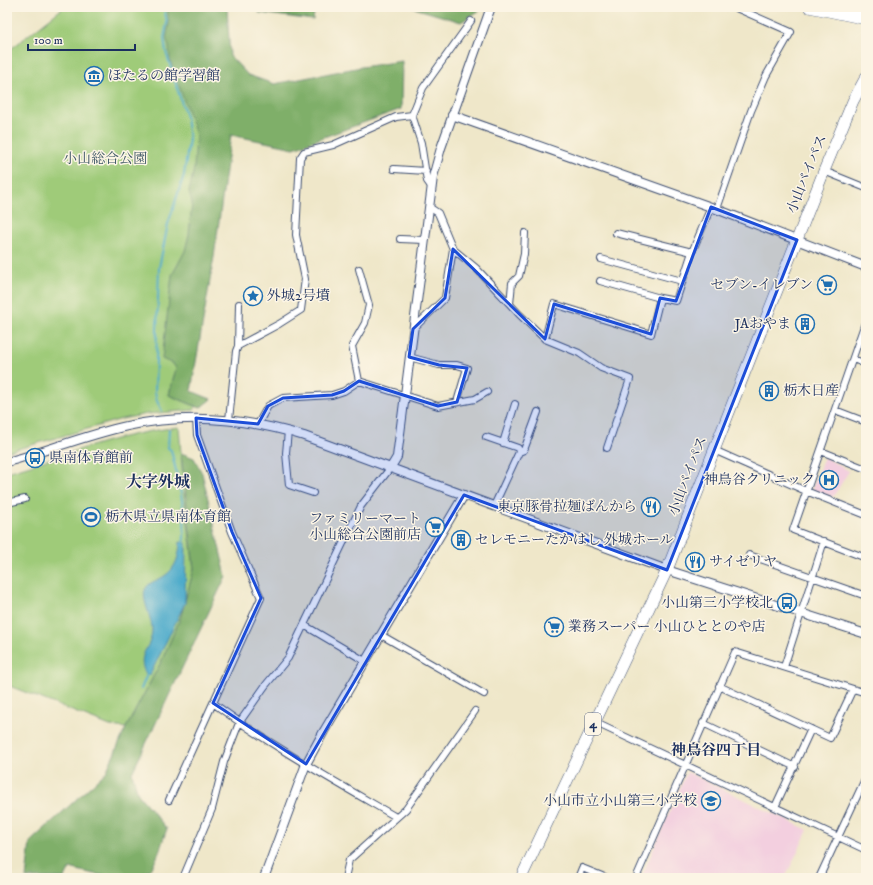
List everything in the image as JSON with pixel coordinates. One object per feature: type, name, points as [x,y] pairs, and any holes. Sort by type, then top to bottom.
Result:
[{"type":"highway","points":[[809,7],[866,19]]},
{"type":"highway","points":[[848,7],[866,11]]},
{"type":"highway","name":"小山バイパス","points":[[521,878],[667,570],[824,171],[853,102],[866,77]]},
{"type":"street","points":[[183,878],[212,809],[224,762],[239,723],[265,686],[288,658],[361,506],[397,457],[424,240],[432,188],[441,148],[491,7]]},
{"type":"street","points":[[600,280],[660,298],[676,301],[692,252],[714,208],[751,111],[766,76],[791,32],[734,7]]},
{"type":"street","points":[[432,188],[427,181],[421,143],[412,115],[423,88],[471,21]]},
{"type":"street","points":[[238,346],[279,324],[301,310],[304,279],[296,235],[300,158],[304,152],[333,145],[396,117],[412,115]]},
{"type":"street","points":[[452,115],[714,208],[866,267]]},
{"type":"street","points":[[394,169],[426,171]]},
{"type":"street","points":[[824,171],[866,188]]},
{"type":"street","points":[[429,208],[438,213],[453,250],[476,268],[545,339],[579,353],[601,368],[630,380],[607,448]]},
{"type":"street","points":[[510,304],[512,283],[519,276],[524,254],[525,233]]},
{"type":"street","points":[[616,233],[692,252]]},
{"type":"street","points":[[400,239],[424,240]]},
{"type":"street","points":[[413,329],[444,298],[453,250]]},
{"type":"street","points":[[600,259],[682,281]]},
{"type":"street","points":[[359,269],[369,305],[365,323],[352,346],[359,381]]},
{"type":"street","points":[[545,339],[554,304],[651,334],[660,298]]},
{"type":"street","points":[[229,420],[236,351],[238,346],[239,304]]},
{"type":"street","points":[[866,320],[793,530],[866,558]]},
{"type":"street","points":[[409,357],[439,366],[457,366],[467,368],[456,402]]},
{"type":"street","points":[[853,359],[866,364]]},
{"type":"street","points":[[359,381],[404,397],[438,406],[475,399],[487,392]]},
{"type":"street","points":[[258,424],[268,406],[283,398],[332,395],[344,391],[359,381]]},
{"type":"street","points":[[503,443],[516,404]]},
{"type":"street","points":[[835,410],[866,422]]},
{"type":"street","points":[[518,452],[524,450],[538,412]]},
{"type":"street","points":[[169,800],[261,598],[232,532],[196,435],[196,418]]},
{"type":"street","points":[[7,462],[126,426],[166,420],[196,418],[258,424],[288,431],[391,467],[667,570],[866,634]]},
{"type":"street","points":[[288,431],[286,453],[289,485],[314,493]]},
{"type":"street","points":[[486,437],[518,448],[518,452],[494,506]]},
{"type":"street","points":[[714,450],[806,491],[866,515]]},
{"type":"street","points":[[821,451],[866,469]]},
{"type":"street","points":[[264,878],[306,764],[324,730],[464,495]]},
{"type":"street","points":[[7,503],[25,500]]},
{"type":"street","points":[[784,667],[824,541]]},
{"type":"street","points":[[750,555],[866,596]]},
{"type":"street","points":[[304,624],[365,662]]},
{"type":"street","points":[[381,635],[484,694]]},
{"type":"street","points":[[636,878],[735,652],[866,693]]},
{"type":"street","points":[[719,686],[830,738],[853,689]]},
{"type":"street","points":[[213,704],[239,723],[396,817]]},
{"type":"street","points":[[345,878],[349,860],[406,809],[475,711]]},
{"type":"street","points":[[594,722],[866,850]]},
{"type":"street","points":[[703,723],[794,767]]},
{"type":"street","points":[[775,807],[811,729]]},
{"type":"street","points":[[819,878],[838,836],[864,788],[866,777]]},
{"type":"street","points":[[578,878],[582,868],[607,878]]},
{"type":"highlighted area","points":[[711,207],[797,240],[667,570],[464,495],[306,764],[213,703],[261,598],[232,532],[197,435],[196,418],[258,424],[268,406],[283,398],[332,395],[344,391],[359,381],[438,406],[457,402],[467,368],[439,365],[409,357],[413,329],[445,298],[453,249],[545,339],[554,304],[651,334],[660,298],[676,301]]},
{"type":"shaded area","name":"神鳥谷クリニック","points":[[824,457],[849,471],[833,497],[812,489]]},
{"type":"shaded area","name":"小山市立小山第三小学校","points":[[687,772],[808,830],[785,878],[641,878]]},
{"type":"green space","name":"小山総合公園","points":[[64,7],[170,7],[204,144],[176,368],[169,395],[195,406],[194,410],[147,414],[122,419],[7,452],[7,52]]},
{"type":"green space","points":[[167,7],[227,7],[230,56],[248,75],[274,84],[361,67],[402,61],[401,109],[294,148],[231,135],[214,257],[191,391],[211,399],[200,408],[169,395],[176,368],[173,364],[162,359],[172,275],[185,251],[189,234],[192,203],[189,192],[194,168],[196,135],[170,60],[169,47],[166,38],[169,24]]},
{"type":"green space","points":[[259,7],[315,7],[313,20],[259,13]]},
{"type":"green space","points":[[411,7],[485,7],[461,22]]},
{"type":"green space","points":[[179,427],[184,493],[194,569],[180,619],[161,662],[126,728],[110,726],[7,685],[7,472],[113,440],[156,430]]},
{"type":"green space","points":[[181,453],[194,458],[202,473],[226,576],[132,773],[138,794],[167,829],[159,853],[152,867],[136,876],[125,877],[101,875],[70,868],[65,878],[26,878],[30,842],[106,772],[126,728],[161,662],[180,619],[194,569]]},
{"type":"water","points":[[180,542],[186,543],[185,603],[150,675],[145,673],[142,660],[150,642],[152,630],[144,597],[145,592],[146,588],[152,582],[166,575],[176,563]]},
{"type":"waterway","points":[[162,411],[157,401],[155,392],[159,268],[168,224],[184,175],[189,139],[186,117],[166,52],[164,38],[167,23],[164,7]]},
{"type":"waterway","points":[[169,429],[168,448],[171,450],[183,510],[183,545]]},
{"type":"waterway","points":[[141,689],[148,672]]},
{"type":"place","name":"ほたるの館学習館","points":[[94,76]]},
{"type":"place","name":"セブン-イレブン","points":[[827,285]]},
{"type":"place","name":"外城2号墳","points":[[253,296]]},
{"type":"place","name":"JAおやま","points":[[805,324]]},
{"type":"place","name":"栃木日産","points":[[769,391]]},
{"type":"place","name":"県南体育館前","points":[[35,458]]},
{"type":"place","name":"神鳥谷クリニック","points":[[829,480]]},
{"type":"place","name":"東京豚骨拉麺ばんから","points":[[651,507]]},
{"type":"place","name":"栃木県立県南体育館","points":[[91,517]]},
{"type":"place","name":"ファミリーマート 小山総合公園前店","points":[[435,527]]},
{"type":"place","name":"セレモニーたかはし 外城ホール","points":[[461,540]]},
{"type":"place","name":"サイゼリヤ","points":[[695,562]]},
{"type":"place","name":"小山第三小学校北","points":[[787,603]]},
{"type":"place","name":"業務スーパー 小山ひととのや店","points":[[554,627]]},
{"type":"place","name":"小山市立小山第三小学校","points":[[711,801]]},
{"type":"district","name":"大字外城","points":[[158,482]]},
{"type":"district","name":"神鳥谷四丁目","points":[[716,750]]}]
